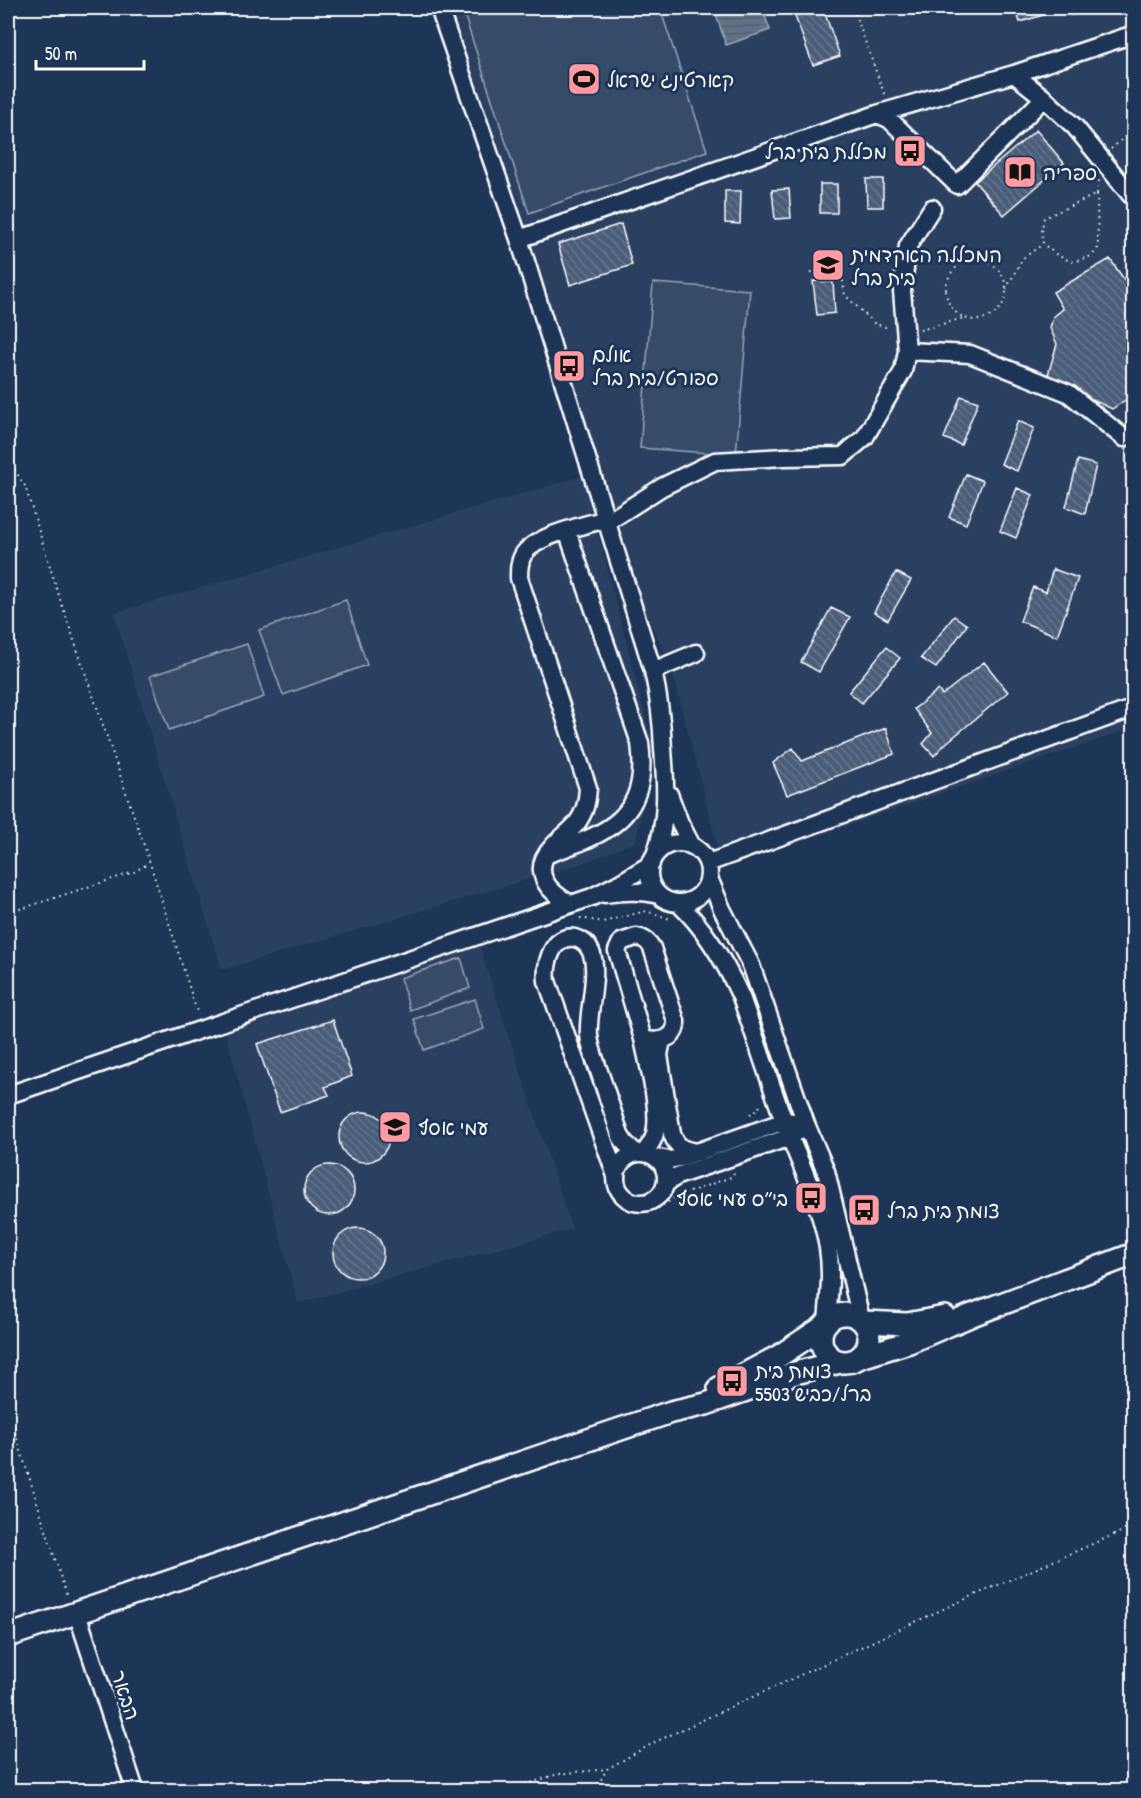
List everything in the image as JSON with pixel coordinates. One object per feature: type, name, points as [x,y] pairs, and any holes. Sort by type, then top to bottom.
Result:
[{"type":"main road","points":[[8,1636],[671,1412],[706,1404],[795,1373],[840,1362],[851,1362],[909,1342],[972,1315],[1134,1254]]},
{"type":"main road","points":[[671,1412],[772,1360],[825,1324],[830,1318],[840,1314],[851,1314],[863,1320],[907,1324],[951,1316],[972,1315]]},
{"type":"main road","points":[[861,1357],[868,1349],[870,1338],[868,1327],[863,1320]]},
{"type":"main road","points":[[825,1324],[820,1338],[823,1348],[830,1357],[840,1362]]},
{"type":"street","points":[[439,8],[519,239],[653,671],[662,721],[666,785],[664,822],[649,873],[651,882],[659,895]]},
{"type":"street","points":[[519,239],[883,112],[1014,74],[1134,34]]},
{"type":"street","points":[[1014,74],[1075,127],[1134,199]]},
{"type":"street","points":[[883,112],[957,185],[1044,98]]},
{"type":"street","points":[[573,910],[550,890],[541,870],[544,858],[551,848],[576,825],[583,813],[588,788],[519,578],[519,563],[524,553],[534,544],[567,531],[606,521],[662,487],[715,462],[843,456],[865,437],[903,371],[906,342],[903,291],[908,246],[932,208]]},
{"type":"street","points":[[906,342],[970,354],[1068,393],[1124,438]]},
{"type":"street","points":[[547,854],[589,840],[624,817],[640,784],[642,768],[640,743],[567,531]]},
{"type":"street","points":[[653,671],[696,653]]},
{"type":"street","points":[[708,870],[1134,708]]},
{"type":"street","points":[[666,785],[680,823],[692,846]]},
{"type":"street","points":[[8,1095],[202,1029],[573,910],[616,885],[653,859],[662,848],[680,843],[692,846],[704,855],[722,909],[752,965],[806,1124],[826,1171],[863,1320]]},
{"type":"street","points":[[592,897],[646,891],[669,901],[687,902],[703,891],[708,870]]},
{"type":"street","points":[[678,903],[702,929],[733,978],[784,1121],[801,1160],[828,1248],[830,1278],[825,1324]]},
{"type":"street","points":[[643,1039],[657,1042],[673,1034],[677,1028],[652,948],[648,941],[636,937],[621,942],[617,951],[643,1039],[652,1087],[656,1119],[654,1137],[646,1154]]},
{"type":"street","points":[[665,1184],[665,1170],[646,1154],[625,1143],[620,1136],[589,1037],[593,958],[585,943],[579,939],[564,939],[558,943],[549,958],[546,971],[547,981],[618,1187],[627,1199],[643,1203],[657,1197],[665,1184],[678,1176],[790,1137],[806,1124]]},
{"type":"street","points":[[662,1040],[659,1055],[674,1141],[682,1149],[698,1152]]},
{"type":"street","points":[[616,1176],[623,1160],[646,1154],[669,1160],[784,1121],[806,1124]]},
{"type":"street","name":"הבאר","points":[[75,1613],[135,1791]]},
{"type":"path","points":[[853,8],[877,70],[883,112]]},
{"type":"path","points":[[1098,194],[1044,218],[1043,244],[1057,255],[1072,262],[1092,256],[1098,248],[1098,194],[1101,159],[1134,129]]},
{"type":"path","points":[[1006,289],[1023,258],[1043,244]]},
{"type":"path","points":[[982,260],[998,270],[1004,279],[1005,298],[993,315],[984,319],[964,318],[955,313],[949,305],[945,286],[948,276],[962,263],[982,260]]},
{"type":"path","points":[[811,272],[842,276],[845,295],[875,324],[906,342],[964,318]]},
{"type":"path","points":[[8,453],[11,464],[25,486],[60,599],[150,863],[202,1029]]},
{"type":"path","points":[[8,913],[134,872],[150,863]]},
{"type":"path","points":[[573,910],[603,922],[646,912],[679,922]]},
{"type":"path","points":[[750,1114],[759,1108],[760,1101]]},
{"type":"path","points":[[629,1207],[649,1212],[678,1196],[731,1177],[736,1171]]},
{"type":"path","points":[[8,1410],[75,1613]]},
{"type":"path","points":[[508,1791],[558,1774],[607,1769],[655,1742],[931,1614],[1134,1526]]},
{"type":"path","points":[[596,1791],[607,1769]]},
{"type":"shaded area","name":"המכללה האקדמית בית ברל","points":[[439,8],[1133,8],[1133,728],[723,868],[672,669],[606,523]]},
{"type":"shaded area","name":"קארטינג ישראל","points":[[462,8],[660,8],[707,151],[529,213]]},
{"type":"shaded area","points":[[714,8],[762,8],[770,30],[726,45]]},
{"type":"shaded area","points":[[653,283],[750,290],[736,455],[640,448]]},
{"type":"shaded area","points":[[583,476],[653,746],[636,842],[583,863],[222,970],[114,613]]},
{"type":"shaded area","points":[[346,600],[367,665],[283,695],[259,630]]},
{"type":"shaded area","points":[[247,644],[264,697],[169,730],[150,676]]},
{"type":"shaded area","name":"עמי אסף","points":[[478,942],[572,1229],[298,1303],[224,1026]]},
{"type":"shaded area","points":[[461,958],[470,988],[410,1010],[400,978]]},
{"type":"shaded area","points":[[475,999],[484,1029],[424,1050],[414,1019]]},
{"type":"building","points":[[792,8],[823,8],[840,56],[813,65]]},
{"type":"building","points":[[1015,8],[1059,8],[1060,10],[1020,22]]},
{"type":"building","points":[[1069,8],[1092,8],[1072,15]]},
{"type":"building","name":"ספריה","points":[[1036,130],[1064,163],[1004,215],[975,182]]},
{"type":"building","points":[[866,179],[883,179],[883,207],[867,207]]},
{"type":"building","points":[[820,184],[837,184],[837,213],[820,213]]},
{"type":"building","points":[[789,189],[791,218],[775,219],[772,190]]},
{"type":"building","points":[[725,191],[741,191],[740,224],[725,223]]},
{"type":"building","points":[[621,224],[632,265],[570,285],[558,244]]},
{"type":"building","points":[[1110,259],[1134,294],[1134,394],[1112,409],[1047,378],[1057,344],[1050,328],[1053,317],[1063,309],[1053,292]]},
{"type":"building","points":[[813,281],[833,282],[835,313],[817,315]]},
{"type":"building","points":[[961,396],[978,402],[961,445],[944,438]]},
{"type":"building","points":[[1018,421],[1034,428],[1017,471],[1001,464]]},
{"type":"building","points":[[1078,460],[1096,465],[1085,514],[1066,507]]},
{"type":"building","points":[[966,474],[983,481],[966,524],[949,517]]},
{"type":"building","points":[[1017,488],[1033,495],[1016,538],[1000,531]]},
{"type":"building","points":[[1053,569],[1078,578],[1057,636],[1020,621],[1033,587],[1046,592]]},
{"type":"building","points":[[896,572],[911,580],[888,620],[874,612]]},
{"type":"building","points":[[831,608],[850,617],[819,672],[801,662]]},
{"type":"building","points":[[954,616],[967,625],[936,668],[921,658]]},
{"type":"building","points":[[886,647],[900,658],[862,703],[849,692]]},
{"type":"building","points":[[984,662],[1008,692],[945,744],[934,756],[923,744],[932,733],[914,709],[938,690],[942,695]]},
{"type":"building","points":[[886,728],[894,754],[787,795],[773,763],[793,748],[802,761]]},
{"type":"building","points":[[333,1020],[352,1076],[325,1087],[329,1095],[280,1112],[257,1044]]},
{"type":"building","points":[[364,1112],[373,1114],[384,1123],[389,1137],[387,1146],[378,1157],[364,1162],[355,1160],[344,1151],[339,1137],[341,1128],[350,1117]]},
{"type":"building","points":[[329,1165],[338,1167],[349,1176],[354,1190],[352,1199],[343,1210],[329,1215],[320,1213],[309,1204],[304,1190],[306,1181],[315,1170]]},
{"type":"building","points":[[358,1228],[367,1230],[378,1239],[383,1253],[381,1262],[372,1273],[358,1278],[349,1276],[338,1267],[333,1253],[335,1244],[344,1233]]},
{"type":"place","name":"קארטינג ישראל","points":[[584,79]]},
{"type":"place","name":"מכללת בית ברל","points":[[910,151]]},
{"type":"place","name":"ספריה","points":[[1020,172]]},
{"type":"place","name":"המכללה האקדמית בית ברל","points":[[828,265]]},
{"type":"place","name":"אולם ספורט/בית ברל","points":[[569,366]]},
{"type":"place","name":"עמי אסף","points":[[395,1127]]},
{"type":"place","name":"בי״ס עמי אסף","points":[[811,1198]]},
{"type":"place","name":"צומת בית ברל","points":[[864,1210]]},
{"type":"place","name":"צומת בית ברל/כביש 5503","points":[[732,1381]]}]
